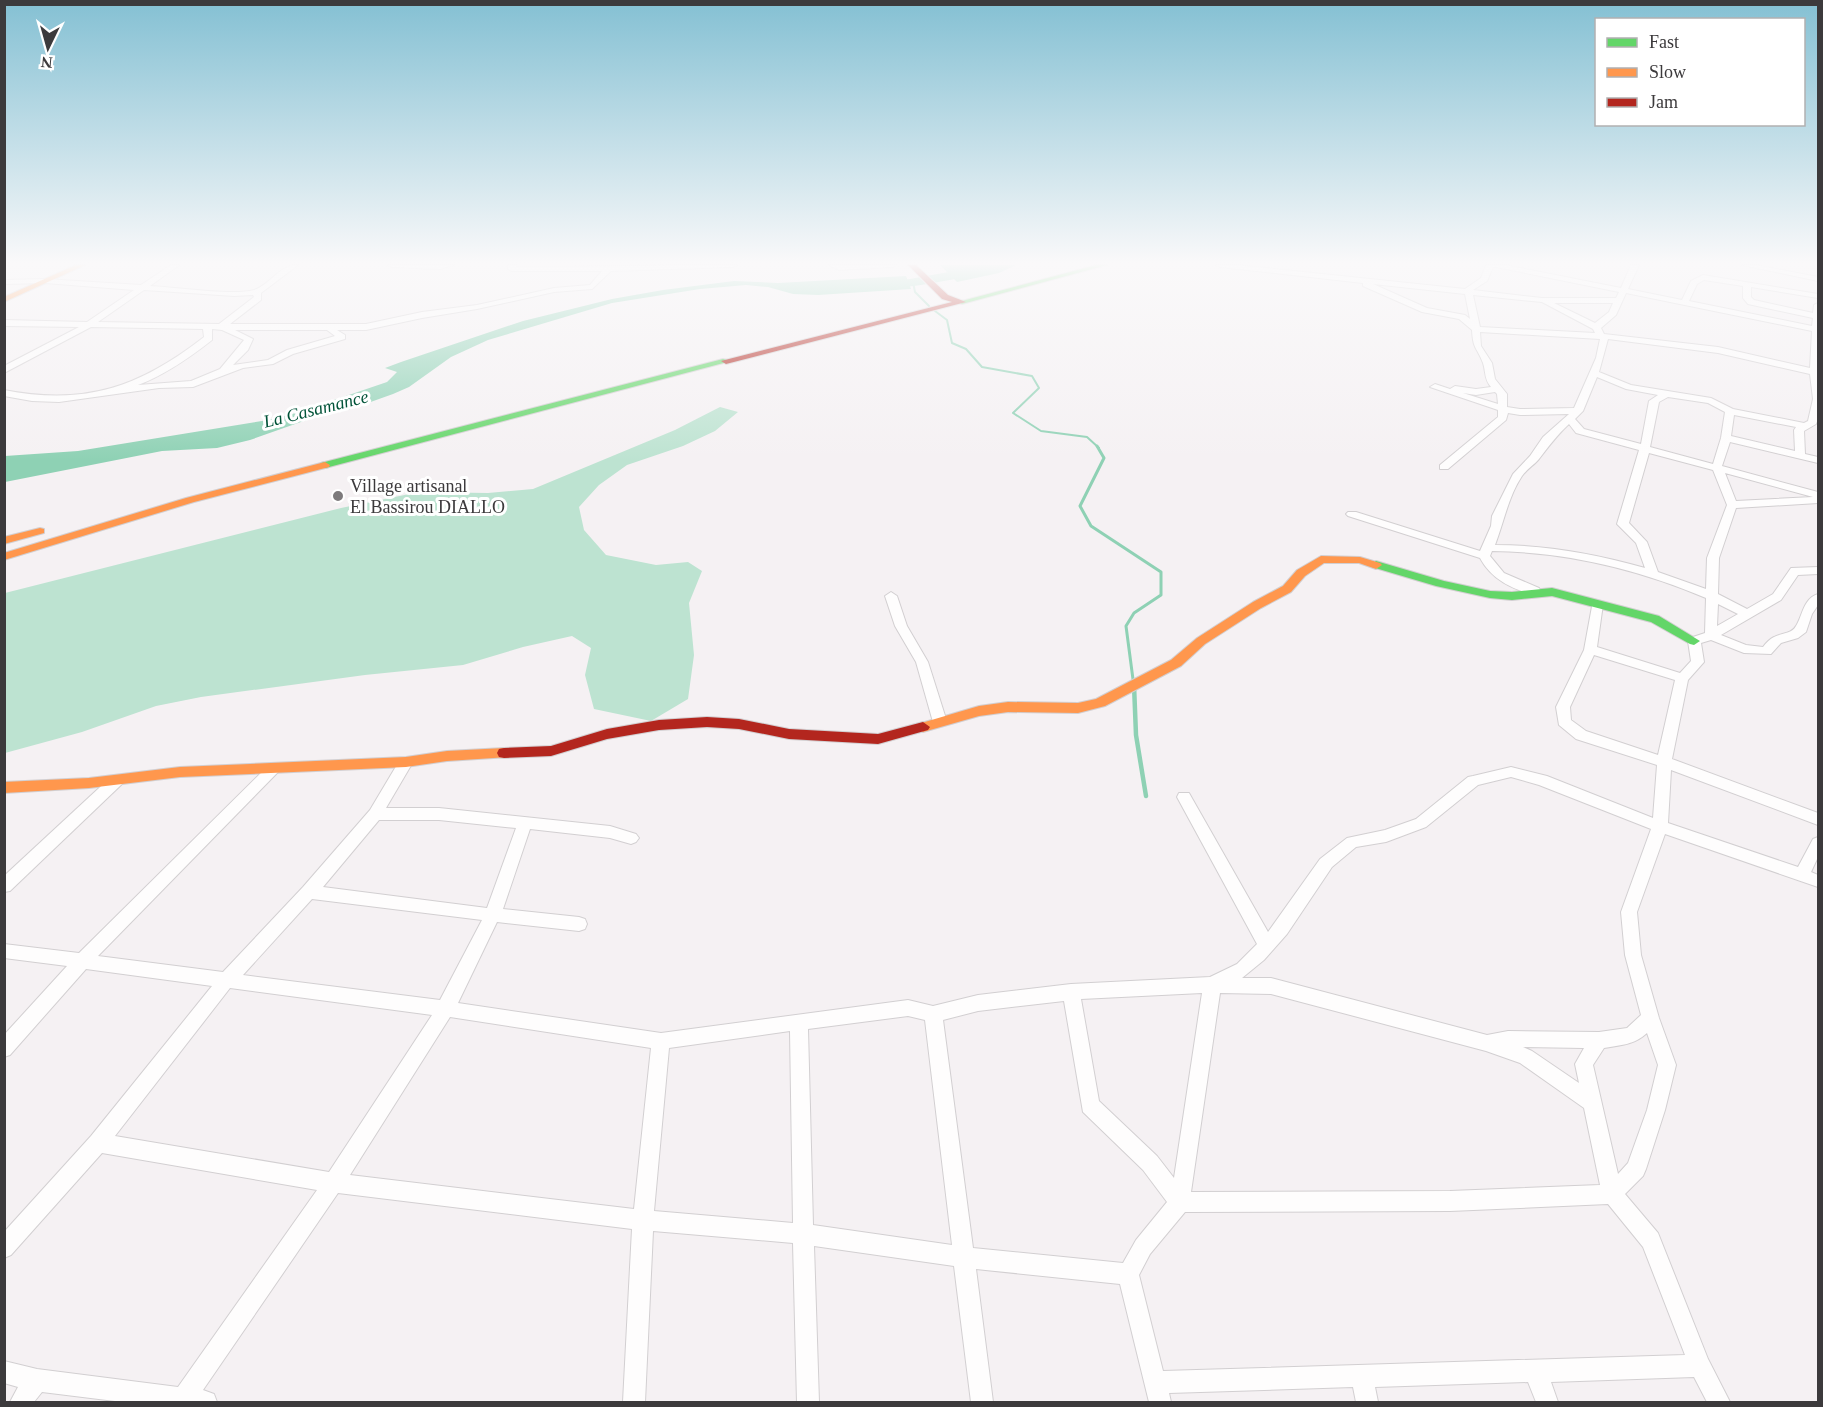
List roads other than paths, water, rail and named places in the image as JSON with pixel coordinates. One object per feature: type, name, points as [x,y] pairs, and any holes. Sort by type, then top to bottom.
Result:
[{"type":"main road","points":[[4,557],[190,500],[829,331]]},
{"type":"main road","points":[[4,541],[325,458],[394,446]]},
{"type":"main road","points":[[4,788],[117,780],[180,772],[406,762],[458,755],[551,751],[607,734],[658,725],[707,722],[739,724],[789,734],[867,739],[903,734],[978,711],[1008,707],[1078,708],[1100,703],[1176,663],[1202,641],[1257,605],[1287,589],[1301,573],[1321,559],[1360,560],[1454,587],[1508,596],[1535,591],[1552,592],[1655,619],[1694,641]]},
{"type":"street","points":[[4,370],[78,331]]},
{"type":"street","points":[[119,391],[180,362],[209,338],[208,331]]},
{"type":"street","points":[[224,370],[230,360],[247,346],[249,339],[230,331]]},
{"type":"street","points":[[333,331],[342,337]]},
{"type":"street","points":[[4,393],[47,400],[68,400],[159,385],[193,384],[224,370],[242,365],[270,362],[290,352],[363,331]]},
{"type":"street","points":[[1443,467],[1503,418],[1502,394],[1495,389],[1491,380],[1487,363],[1478,346],[1476,331]]},
{"type":"street","points":[[1527,331],[1600,333],[1718,350],[1816,373]]},
{"type":"street","points":[[1596,331],[1600,333]]},
{"type":"street","points":[[1812,424],[1818,399],[1816,331]]},
{"type":"street","points":[[1535,591],[1508,582],[1491,569],[1486,552],[1497,526],[1498,516],[1518,474],[1534,458],[1547,439],[1575,415],[1600,358],[1600,333]]},
{"type":"street","points":[[1594,372],[1654,401]]},
{"type":"street","points":[[1495,389],[1476,392],[1435,387],[1503,410],[1575,415]]},
{"type":"street","points":[[1629,387],[1711,401],[1730,411],[1812,424]]},
{"type":"street","points":[[1654,576],[1641,542],[1623,525],[1654,401],[1666,394]]},
{"type":"street","points":[[1711,635],[1713,558],[1732,505],[1717,467],[1726,438],[1730,411]]},
{"type":"street","points":[[1575,415],[1580,431],[1818,495]]},
{"type":"street","points":[[1800,456],[1799,430],[1812,424]]},
{"type":"street","points":[[1726,438],[1818,460]]},
{"type":"street","points":[[1732,505],[1818,500]]},
{"type":"street","points":[[1352,514],[1486,552],[1540,549],[1591,557],[1713,595],[1746,613]]},
{"type":"street","points":[[1180,1202],[1337,1202],[1612,1194],[1636,1169],[1656,1110],[1667,1065],[1650,1018],[1632,955],[1629,912],[1660,826],[1664,762],[1682,678],[1698,662],[1694,641],[1711,635],[1777,597],[1796,571],[1818,571]]},
{"type":"street","points":[[891,596],[901,626],[922,662],[940,722]]},
{"type":"street","points":[[1711,635],[1744,650],[1766,651],[1777,640],[1794,635],[1802,629],[1806,613],[1818,598]]},
{"type":"street","points":[[1597,604],[1590,650],[1563,707],[1564,722],[1581,735],[1664,762],[1818,819]]},
{"type":"street","points":[[1590,650],[1604,652],[1682,678]]},
{"type":"street","points":[[4,1248],[98,1143],[225,982],[309,892],[375,814],[406,762]]},
{"type":"street","points":[[4,1049],[82,961],[274,769]]},
{"type":"street","points":[[1212,985],[1243,969],[1281,929],[1326,863],[1352,842],[1386,836],[1420,824],[1473,781],[1511,772],[1569,789],[1660,826],[1818,881]]},
{"type":"street","points":[[4,886],[117,780]]},
{"type":"street","points":[[1184,797],[1266,944]]},
{"type":"street","points":[[375,814],[439,814],[524,825],[610,832],[631,838]]},
{"type":"street","points":[[4,1372],[37,1380],[191,1401],[413,1065],[446,1009],[480,946],[516,856],[524,825]]},
{"type":"street","points":[[1802,874],[1818,843]]},
{"type":"street","points":[[309,892],[579,924]]},
{"type":"street","points":[[4,951],[225,982],[446,1009],[661,1041],[908,1008],[933,1014],[978,1003],[1071,992],[1212,985],[1271,986],[1485,1043],[1526,1057],[1591,1102]]},
{"type":"street","points":[[1212,985],[1180,1202],[1143,1247],[1128,1274],[1157,1392],[1361,1376],[1700,1366]]},
{"type":"street","points":[[1071,992],[1090,1106],[1150,1163],[1180,1202]]},
{"type":"street","points":[[933,1014],[981,1402]]},
{"type":"street","points":[[1485,1043],[1508,1039],[1599,1040],[1631,1036],[1650,1018]]},
{"type":"street","points":[[799,1021],[808,1402]]},
{"type":"street","points":[[1599,1040],[1584,1064],[1612,1194],[1651,1240],[1700,1366],[1719,1402]]},
{"type":"street","points":[[634,1402],[643,1220],[661,1041]]},
{"type":"street","points":[[98,1143],[334,1183],[643,1220],[804,1234],[962,1257],[1128,1274]]},
{"type":"street","points":[[1535,1370],[1547,1402]]},
{"type":"street","points":[[1361,1376],[1367,1402]]},
{"type":"street","points":[[21,1402],[37,1380]]},
{"type":"water","name":"La Casamance","points":[[494,331],[519,331],[488,340],[451,357],[409,387],[393,394],[351,409],[315,417],[250,440],[217,448],[162,451],[5,482],[5,456],[78,451],[268,420],[296,413],[387,382],[397,372],[385,368]]},
{"type":"waterway","points":[[949,331],[952,343],[966,349],[982,367],[1032,376],[1039,388],[1013,413],[1041,431],[1087,437],[1097,446]]},
{"type":"waterway","points":[[1097,446],[1104,458],[1080,506],[1091,526],[1161,572],[1161,595],[1134,613],[1126,626],[1134,687]]},
{"type":"waterway","points":[[1134,685],[1136,735],[1146,796]]},
{"type":"place","name":"Village artisanal El Bassirou DIALLO","points":[[338,496]]}]
